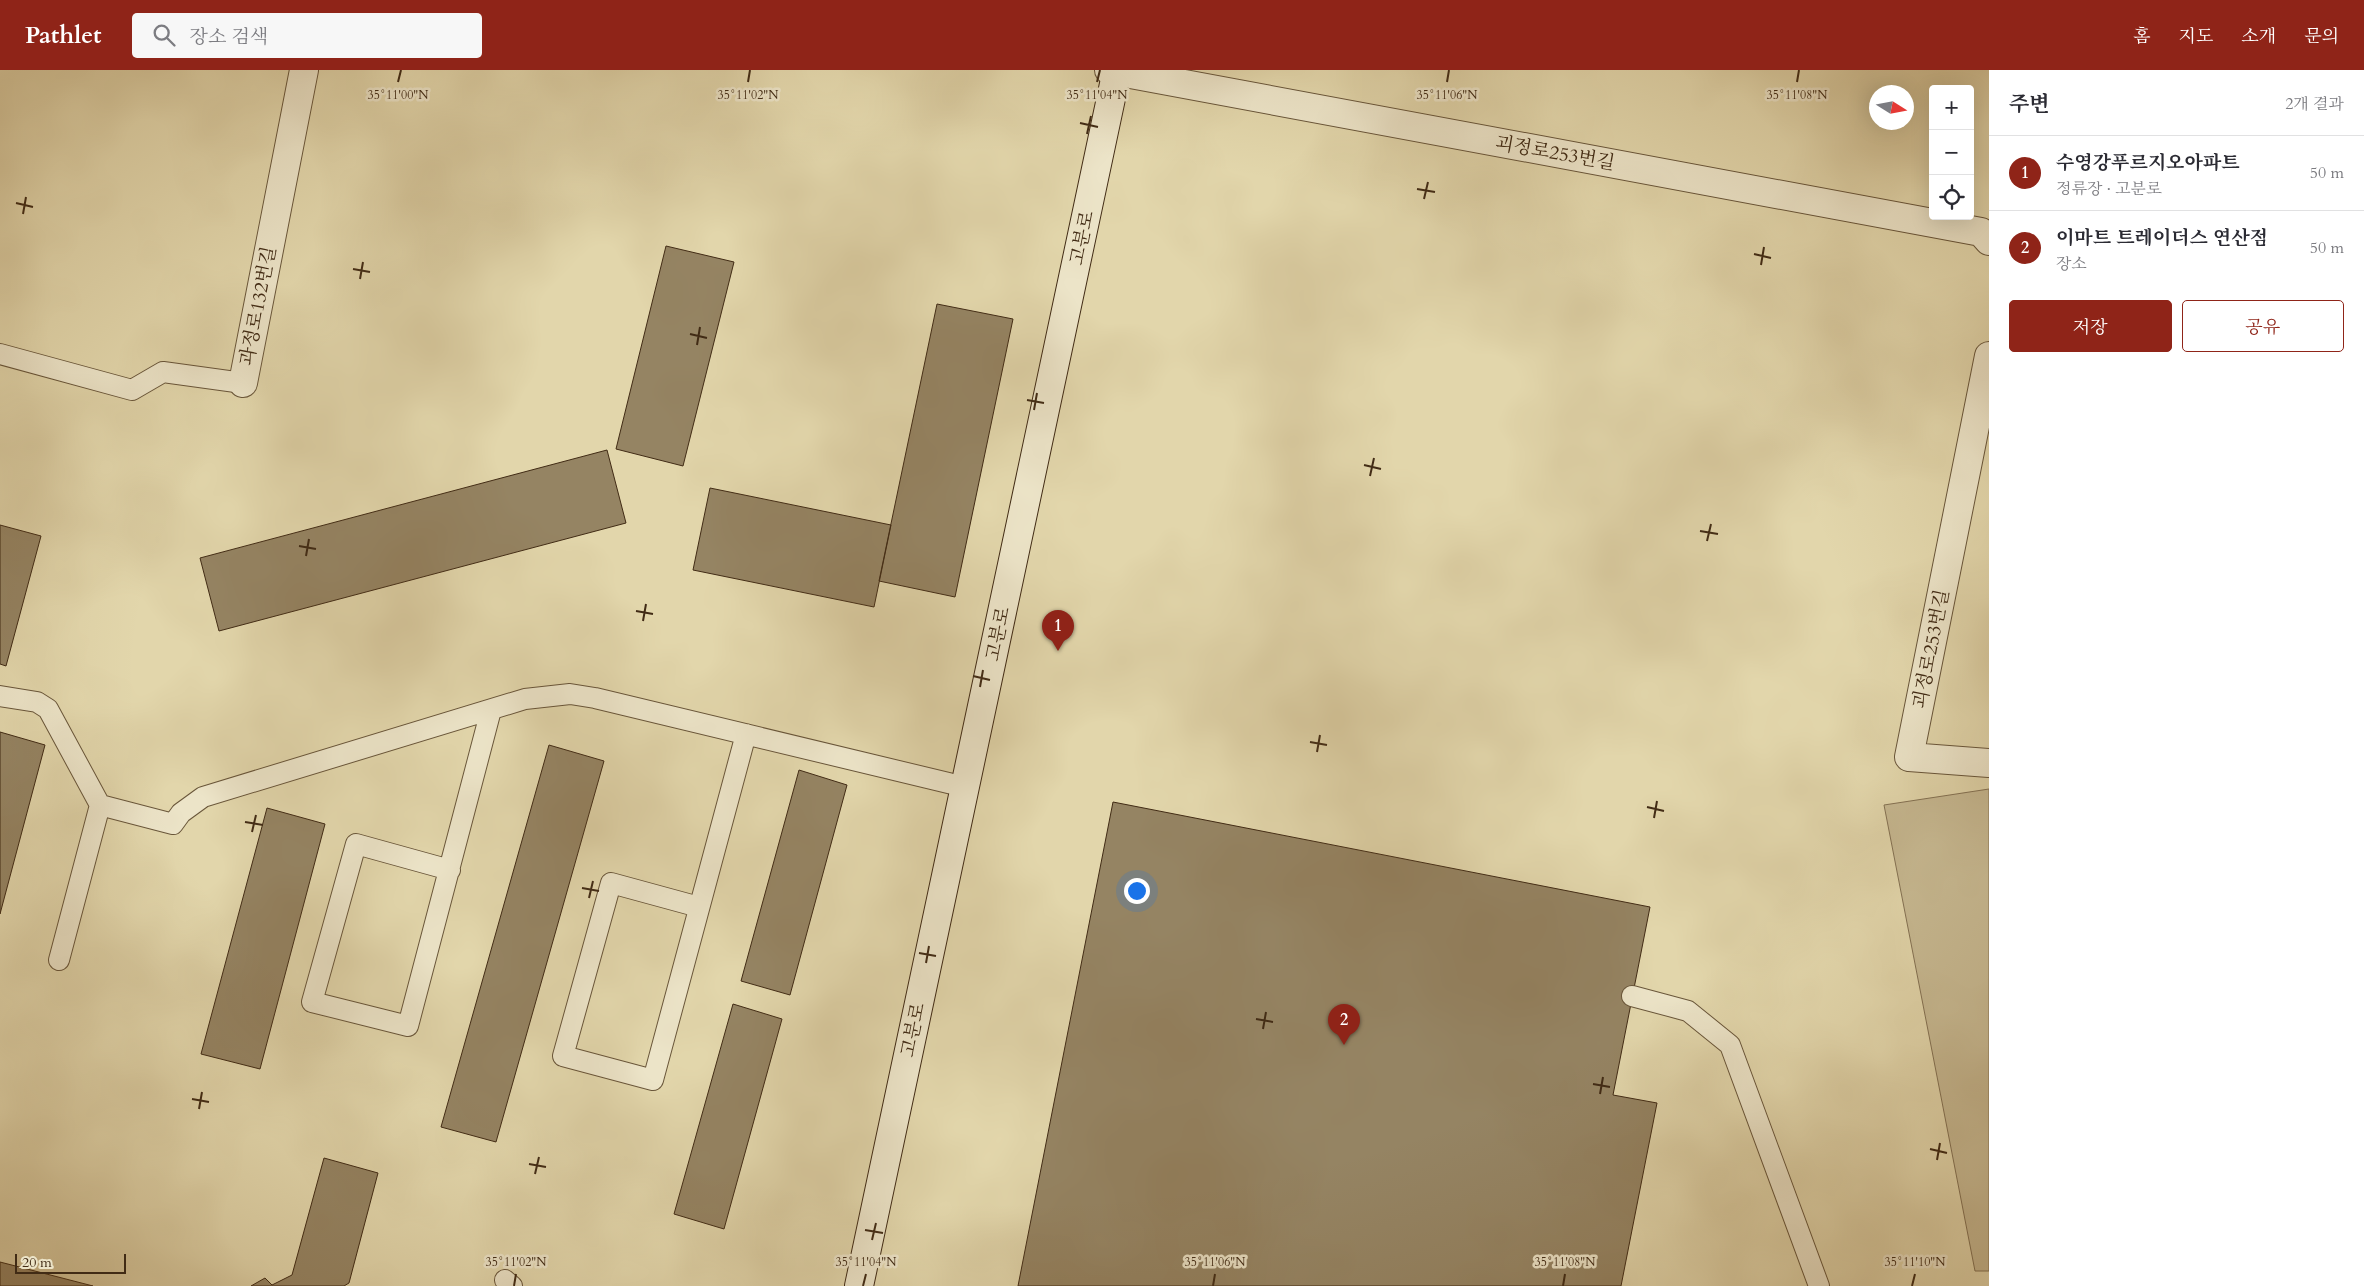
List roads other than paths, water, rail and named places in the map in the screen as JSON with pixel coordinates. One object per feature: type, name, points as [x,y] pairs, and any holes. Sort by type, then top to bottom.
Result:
[{"type":"street","name":"과정로132번길","points":[[243,383],[304,70]]},
{"type":"street","name":"괴정로253번길","points":[[1114,70],[1981,232],[1989,241]]},
{"type":"street","name":"고분로","points":[[859,1286],[1114,70]]},
{"type":"street","name":"괴정로253번길","points":[[1989,356],[1978,463],[1909,757],[1989,763]]},
{"type":"lane","name":"과정로132번길","points":[[0,354],[132,390],[163,372],[243,383]]},
{"type":"lane","points":[[100,805],[172,824],[181,813],[203,797],[525,700],[570,694],[595,698],[965,786]]},
{"type":"lane","points":[[0,696],[37,702],[48,709],[100,805],[59,960]]},
{"type":"lane","points":[[450,870],[356,844],[312,1002],[408,1026],[450,870],[490,710]]},
{"type":"lane","points":[[699,907],[611,883],[563,1056],[653,1080],[746,734]]},
{"type":"lane","points":[[1632,996],[1688,1011],[1730,1045],[1819,1286]]},
{"type":"place","name":"수영강푸르지오아파트","points":[[1058,651]]},
{"type":"place","name":"이마트 트레이더스 연산점","points":[[1344,1045]]}]
